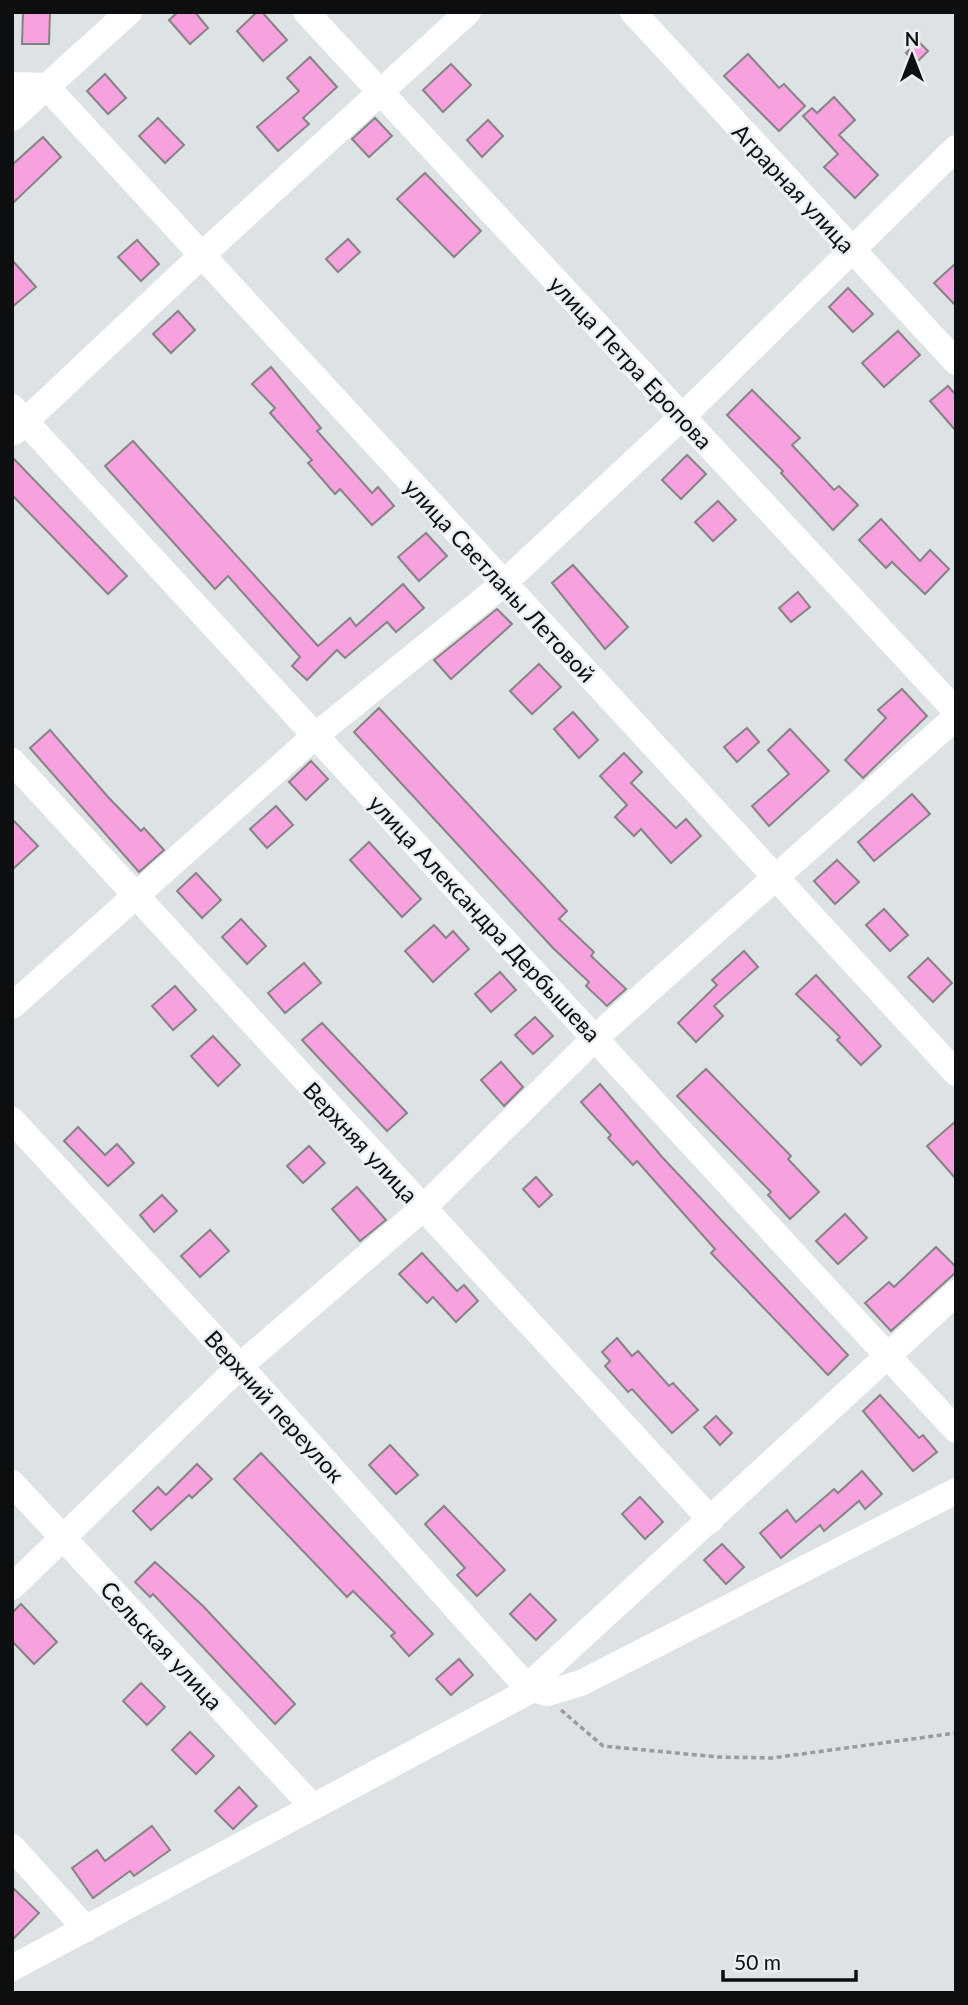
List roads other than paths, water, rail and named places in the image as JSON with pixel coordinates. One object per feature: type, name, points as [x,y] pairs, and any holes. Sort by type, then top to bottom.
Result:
[{"type":"street","points":[[12,118],[129,12]]},
{"type":"street","name":"улица Петра Еропова","points":[[306,12],[956,714]]},
{"type":"street","points":[[17,421],[468,12]]},
{"type":"street","name":"Аграрная улица","points":[[633,12],[956,362]]},
{"type":"street","points":[[12,85],[46,86]]},
{"type":"street","name":"улица Светланы Летовой","points":[[46,86],[956,1073]]},
{"type":"street","points":[[12,1006],[316,735],[503,584],[682,417],[956,148]]},
{"type":"street","name":"улица Александра Дербышева","points":[[17,421],[316,735],[956,1430]]},
{"type":"street","points":[[12,1587],[240,1366],[422,1209],[595,1038],[777,878],[956,714]]},
{"type":"street","name":"Верхняя улица","points":[[12,761],[422,1209],[712,1520]]},
{"type":"street","name":"Верхний переулок","points":[[12,1120],[533,1689]]},
{"type":"street","points":[[12,1968],[533,1689],[956,1293]]},
{"type":"street","name":"Сельская улица","points":[[12,1483],[313,1807]]},
{"type":"street","points":[[533,1689],[557,1692],[581,1683],[956,1491]]},
{"type":"street","points":[[12,1847],[86,1929]]}]
